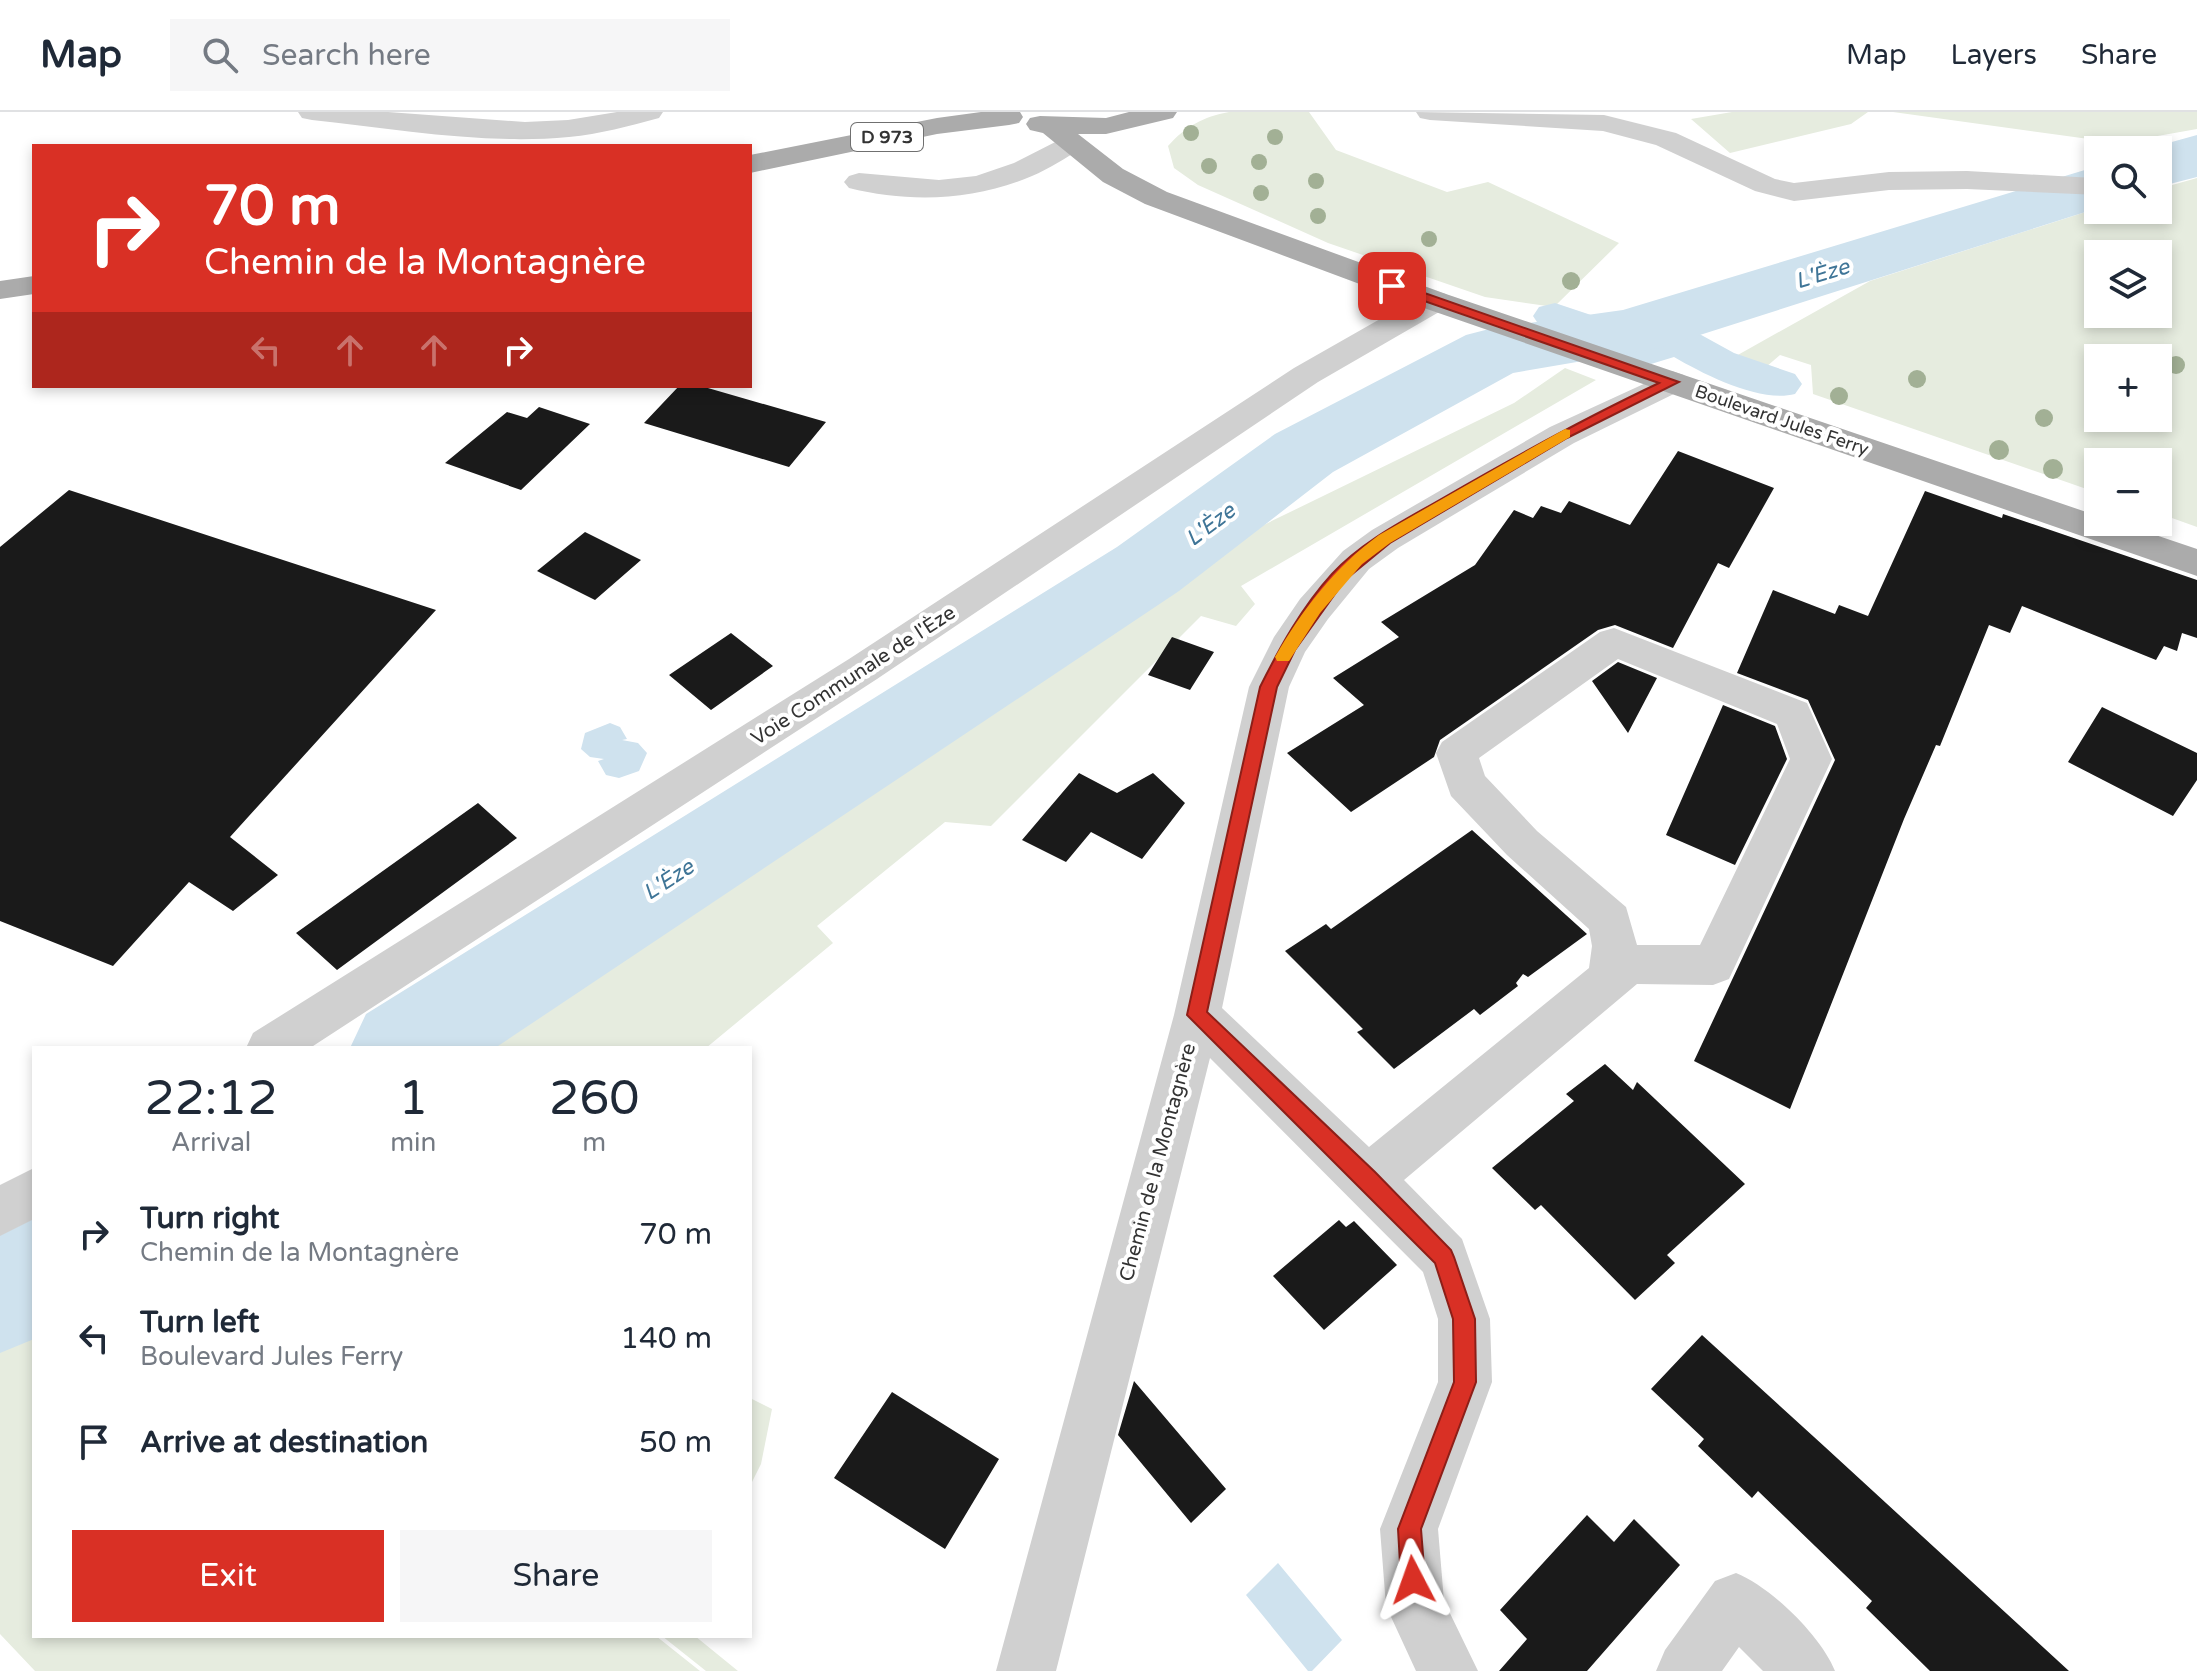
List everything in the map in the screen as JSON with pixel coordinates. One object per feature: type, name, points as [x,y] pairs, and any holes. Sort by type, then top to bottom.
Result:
[{"type":"main road","name":"D 973","points":[[758,162],[841,137],[900,112]]},
{"type":"main road","name":"D 973","points":[[758,162],[1002,114]]},
{"type":"main road","points":[[1002,114],[1062,134],[1160,114]]},
{"type":"main road","name":"Boulevard Jules Ferry","points":[[1160,114],[1144,151],[1157,181],[1187,209]]},
{"type":"main road","name":"Boulevard Jules Ferry","points":[[1062,134],[1123,185],[1435,301],[2197,563]]},
{"type":"main road","points":[[0,290],[32,285]]},
{"type":"street","points":[[312,112],[498,129],[556,131],[618,123],[649,112]]},
{"type":"street","points":[[1430,112],[1604,123],[1666,139],[1765,185],[1794,192],[1889,181],[1967,180],[2084,186]]},
{"type":"street","points":[[859,182],[915,190],[955,190],[1021,171],[1062,134]]},
{"type":"street","name":"Voie Communale de l'Èze","points":[[273,1046],[863,669],[1306,375],[1435,301]]},
{"type":"street","name":"Chemin de la Montagnère","points":[[1026,1671],[1197,1015],[1269,687],[1288,647],[1339,576],[1385,539],[1660,378]]},
{"type":"street","points":[[1368,1179],[1619,971],[1713,965],[1811,759],[1793,714],[1614,642],[1457,753],[1466,784],[1522,843],[1610,920],[1619,971]]},
{"type":"street","points":[[1197,1015],[1368,1179],[1444,1257],[1464,1319],[1465,1382],[1409,1529],[1415,1606],[1448,1671]]},
{"type":"street","points":[[0,1212],[32,1193]]},
{"type":"street","points":[[1686,1671],[1736,1602],[1805,1671]]},
{"type":"shaded area","points":[[1229,112],[1309,112],[1336,150],[1447,192],[1488,182],[1619,243],[1554,307],[1485,297],[1328,243],[1198,185],[1174,168],[1168,146],[1196,123]]},
{"type":"shaded area","points":[[1732,112],[1868,112],[1851,124],[1730,153],[1691,119]]},
{"type":"shaded area","points":[[1893,112],[2197,112],[2197,129],[2158,136],[2084,138]]},
{"type":"shaded area","points":[[2197,178],[2197,527],[2172,518],[2172,448],[2084,448],[2084,488],[1813,394],[1811,365],[1780,355],[1766,367],[1736,356],[1870,281],[2084,212],[2084,224],[2172,224],[2172,185]]},
{"type":"shaded area","points":[[1565,368],[1596,380],[1241,586],[1255,604],[1236,626],[1201,616],[991,826],[945,822],[817,926],[833,943],[708,1046],[430,1046],[1165,573],[1514,403]]},
{"type":"shaded area","points":[[32,1302],[32,1638],[659,1638],[700,1671],[35,1671],[0,1634],[0,1322]]},
{"type":"shaded area","points":[[752,1399],[772,1409],[761,1464],[752,1482]]},
{"type":"shaded area","points":[[665,1638],[697,1638],[738,1671],[706,1671]]},
{"type":"water","points":[[610,723],[620,727],[627,739],[622,740],[638,743],[647,753],[639,771],[619,778],[606,775],[598,761],[604,759],[590,757],[581,749],[585,733]]},
{"type":"water","points":[[1278,1563],[1342,1640],[1312,1671],[1308,1671],[1246,1595]]},
{"type":"building","points":[[677,388],[708,388],[826,422],[789,467],[644,423]]},
{"type":"building","points":[[539,407],[590,424],[521,490],[445,463],[507,412],[527,418]]},
{"type":"building","points":[[1678,451],[1774,488],[1729,568],[1718,563],[1673,648],[1615,625],[1598,630],[1440,740],[1434,757],[1351,812],[1287,753],[1364,705],[1333,678],[1399,637],[1381,622],[1475,565],[1514,510],[1533,518],[1541,506],[1561,513],[1569,501],[1630,525]]},
{"type":"building","points":[[69,490],[436,610],[230,837],[278,875],[233,911],[189,882],[113,966],[0,921],[0,547]]},
{"type":"building","points":[[1925,491],[2197,580],[2197,638],[2182,633],[2177,651],[2164,646],[2156,660],[2022,606],[2010,633],[1989,625],[1940,746],[1936,745],[1904,819],[1790,1109],[1694,1061],[1835,760],[1808,700],[1737,673],[1773,590],[1835,614],[1839,605],[1868,616]]},
{"type":"building","points":[[585,532],[641,560],[595,600],[537,571]]},
{"type":"building","points":[[731,633],[773,666],[711,710],[669,675]]},
{"type":"building","points":[[1172,637],[1214,652],[1190,690],[1148,675]]},
{"type":"building","points":[[1618,662],[1657,678],[1628,733],[1592,681]]},
{"type":"building","points":[[1723,705],[1775,726],[1787,759],[1735,865],[1666,835]]},
{"type":"building","points":[[2102,707],[2197,753],[2197,780],[2173,816],[2068,762]]},
{"type":"building","points":[[1079,773],[1117,793],[1153,773],[1185,803],[1142,859],[1091,832],[1066,862],[1022,840]]},
{"type":"building","points":[[478,803],[517,838],[337,970],[296,933]]},
{"type":"building","points":[[1472,830],[1587,934],[1528,977],[1523,974],[1516,983],[1518,986],[1480,1015],[1474,1009],[1394,1069],[1357,1032],[1363,1029],[1285,951],[1326,924],[1331,929]]},
{"type":"building","points":[[1605,1064],[1633,1090],[1637,1082],[1745,1184],[1667,1255],[1675,1263],[1635,1300],[1541,1205],[1535,1210],[1492,1168],[1574,1101],[1566,1094]]},
{"type":"building","points":[[1339,1220],[1346,1227],[1354,1221],[1397,1265],[1324,1330],[1273,1276]]},
{"type":"building","points":[[1702,1335],[2069,1671],[1930,1671],[1866,1608],[1872,1601],[1758,1491],[1752,1498],[1698,1446],[1704,1439],[1651,1389]]},
{"type":"building","points":[[1134,1381],[1226,1489],[1191,1523],[1118,1435]]},
{"type":"building","points":[[892,1392],[999,1459],[945,1549],[834,1478]]},
{"type":"building","points":[[1587,1515],[1614,1542],[1634,1519],[1680,1565],[1587,1671],[1499,1671],[1527,1639],[1500,1610]]},
{"type":"waterway","name":"L'Èze","points":[[2172,163],[2197,155]]},
{"type":"waterway","name":"L'Èze","points":[[408,1046],[1148,569],[1304,453],[1493,352],[1632,332],[2084,190]]},
{"type":"waterway","points":[[1555,316],[1651,350],[1678,341],[1718,363],[1779,384]]},
{"type":"waterway","name":"L'Èze","points":[[0,1293],[32,1273]]},
{"type":"slow traffic","points":[[1283,657],[1314,609],[1339,576],[1356,560],[1385,539],[1565,434]]},
{"type":"route","points":[[1392,286],[1672,382],[1562,435],[1385,539],[1339,576],[1314,609],[1288,647],[1269,687],[1197,1015],[1368,1179],[1444,1257],[1464,1319],[1465,1382],[1409,1529],[1413,1580]]}]
